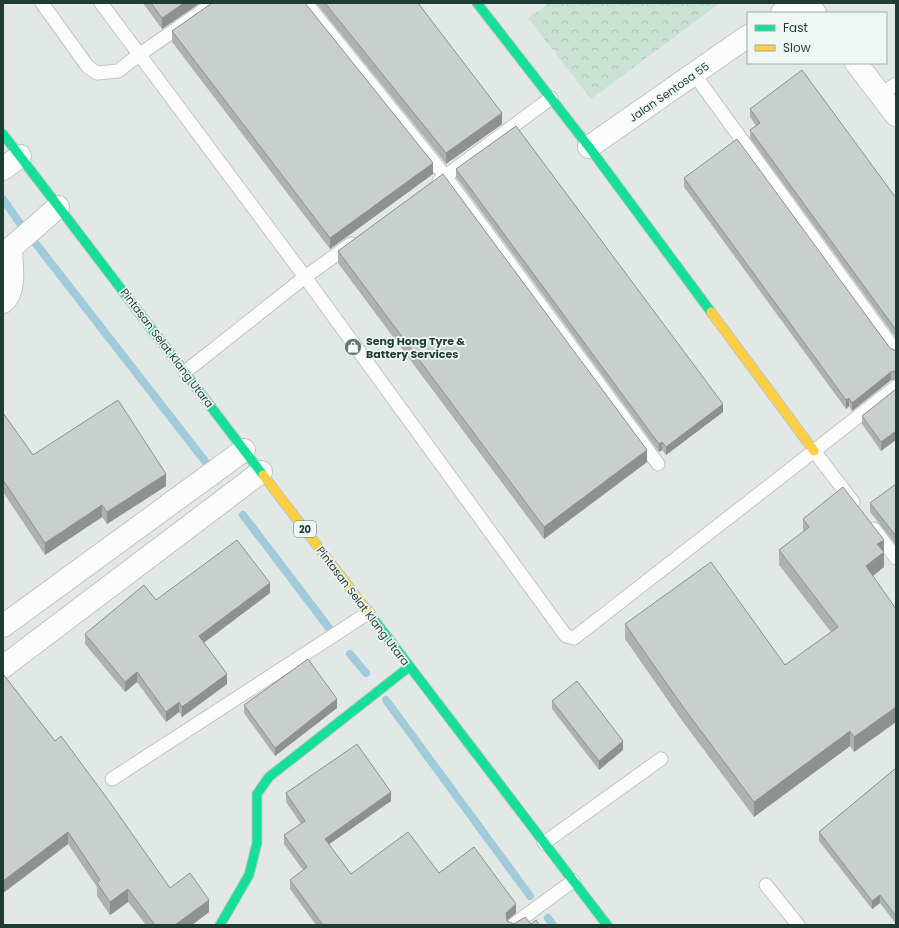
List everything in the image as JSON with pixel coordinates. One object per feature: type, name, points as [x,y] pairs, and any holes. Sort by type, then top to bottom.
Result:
[{"type":"main road","points":[[477,3],[589,147],[814,451]]},
{"type":"main road","name":"Pintasan Selat Klang Utara","points":[[3,134],[607,925]]},
{"type":"main road","points":[[220,925],[249,875],[257,843],[257,794],[269,776],[409,667]]},
{"type":"street","points":[[784,12],[797,3]]},
{"type":"street","points":[[806,3],[814,12]]},
{"type":"street","name":"Jalan Sentosa 55","points":[[589,147],[747,37]]},
{"type":"street","points":[[857,64],[889,89],[896,115]]},
{"type":"street","points":[[3,169],[20,156]]},
{"type":"street","points":[[3,302],[8,298],[12,287],[11,248],[58,207]]},
{"type":"street","points":[[3,626],[244,450]]},
{"type":"street","points":[[3,667],[261,472]]},
{"type":"lane","points":[[42,3],[88,67],[97,73],[118,71],[214,3]]},
{"type":"lane","points":[[100,3],[140,54],[305,277],[566,636],[574,638],[896,387]]},
{"type":"lane","points":[[306,3],[445,176],[658,464]]},
{"type":"lane","points":[[694,74],[896,352]]},
{"type":"lane","points":[[426,190],[550,98]]},
{"type":"lane","points":[[185,372],[305,277],[362,236]]},
{"type":"lane","points":[[814,451],[896,558]]},
{"type":"lane","points":[[112,779],[368,613]]},
{"type":"lane","points":[[544,843],[661,759]]},
{"type":"lane","points":[[512,925],[573,881]]},
{"type":"lane","points":[[766,885],[798,925]]},
{"type":"green space","points":[[549,3],[720,3],[591,99],[528,18]]},
{"type":"building","points":[[151,3],[184,3],[162,18]]},
{"type":"building","points":[[212,3],[305,3],[433,163],[330,238],[172,31]]},
{"type":"building","points":[[325,3],[418,3],[502,113],[446,153]]},
{"type":"building","points":[[802,70],[896,198],[896,330],[750,130],[760,123],[750,109]]},
{"type":"building","points":[[516,126],[723,404],[666,447],[662,442],[659,444],[456,169]]},
{"type":"building","points":[[737,139],[890,348],[896,351],[896,371],[891,372],[852,403],[849,398],[846,400],[684,178]]},
{"type":"building","points":[[443,174],[647,450],[544,527],[338,251]]},
{"type":"building","points":[[896,389],[896,431],[881,442],[862,416]]},
{"type":"building","points":[[118,400],[166,474],[107,512],[102,505],[45,543],[3,480],[3,413],[33,455]]},
{"type":"building","points":[[896,484],[896,536],[870,503]]},
{"type":"building","points":[[843,487],[884,540],[877,544],[884,552],[866,566],[896,609],[896,707],[854,737],[850,731],[754,802],[683,707],[625,624],[711,562],[785,665],[838,627],[779,550],[809,527],[803,519]]},
{"type":"building","points":[[237,540],[270,583],[199,636],[227,674],[182,707],[179,702],[166,712],[137,672],[125,682],[85,634],[144,585],[156,600]]},
{"type":"building","points":[[308,659],[337,699],[275,748],[244,705]]},
{"type":"building","points":[[3,674],[55,741],[61,736],[170,888],[190,873],[209,900],[175,925],[155,925],[128,889],[110,902],[97,883],[100,880],[68,832],[3,881]]},
{"type":"building","points":[[577,681],[623,741],[599,761],[552,701]]},
{"type":"building","points":[[357,744],[391,792],[325,839],[351,874],[408,832],[439,873],[474,847],[516,904],[506,913],[507,921],[514,924],[525,917],[531,924],[536,920],[539,925],[323,925],[290,880],[307,867],[284,835],[305,821],[286,793]]},
{"type":"building","points":[[896,768],[896,916],[880,895],[872,901],[819,832]]},
{"type":"waterway","points":[[3,199],[21,225]]},
{"type":"waterway","points":[[33,240],[208,465]]},
{"type":"waterway","points":[[243,515],[329,628]]},
{"type":"waterway","points":[[350,654],[366,673]]},
{"type":"waterway","points":[[386,700],[530,896]]},
{"type":"waterway","points":[[548,918],[553,925]]},
{"type":"traffic: fast","points":[[477,3],[589,147],[711,312]]},
{"type":"traffic: fast","points":[[3,134],[263,475]]},
{"type":"traffic: fast","points":[[369,613],[607,925]]},
{"type":"traffic: fast","points":[[220,925],[249,875],[257,843],[257,794],[269,777],[409,667]]},
{"type":"traffic: slow","points":[[711,312],[814,451]]},
{"type":"traffic: slow","points":[[263,475],[369,613]]},
{"type":"place","name":"Seng Hong Tyre & Battery Services","points":[[353,347]]}]
